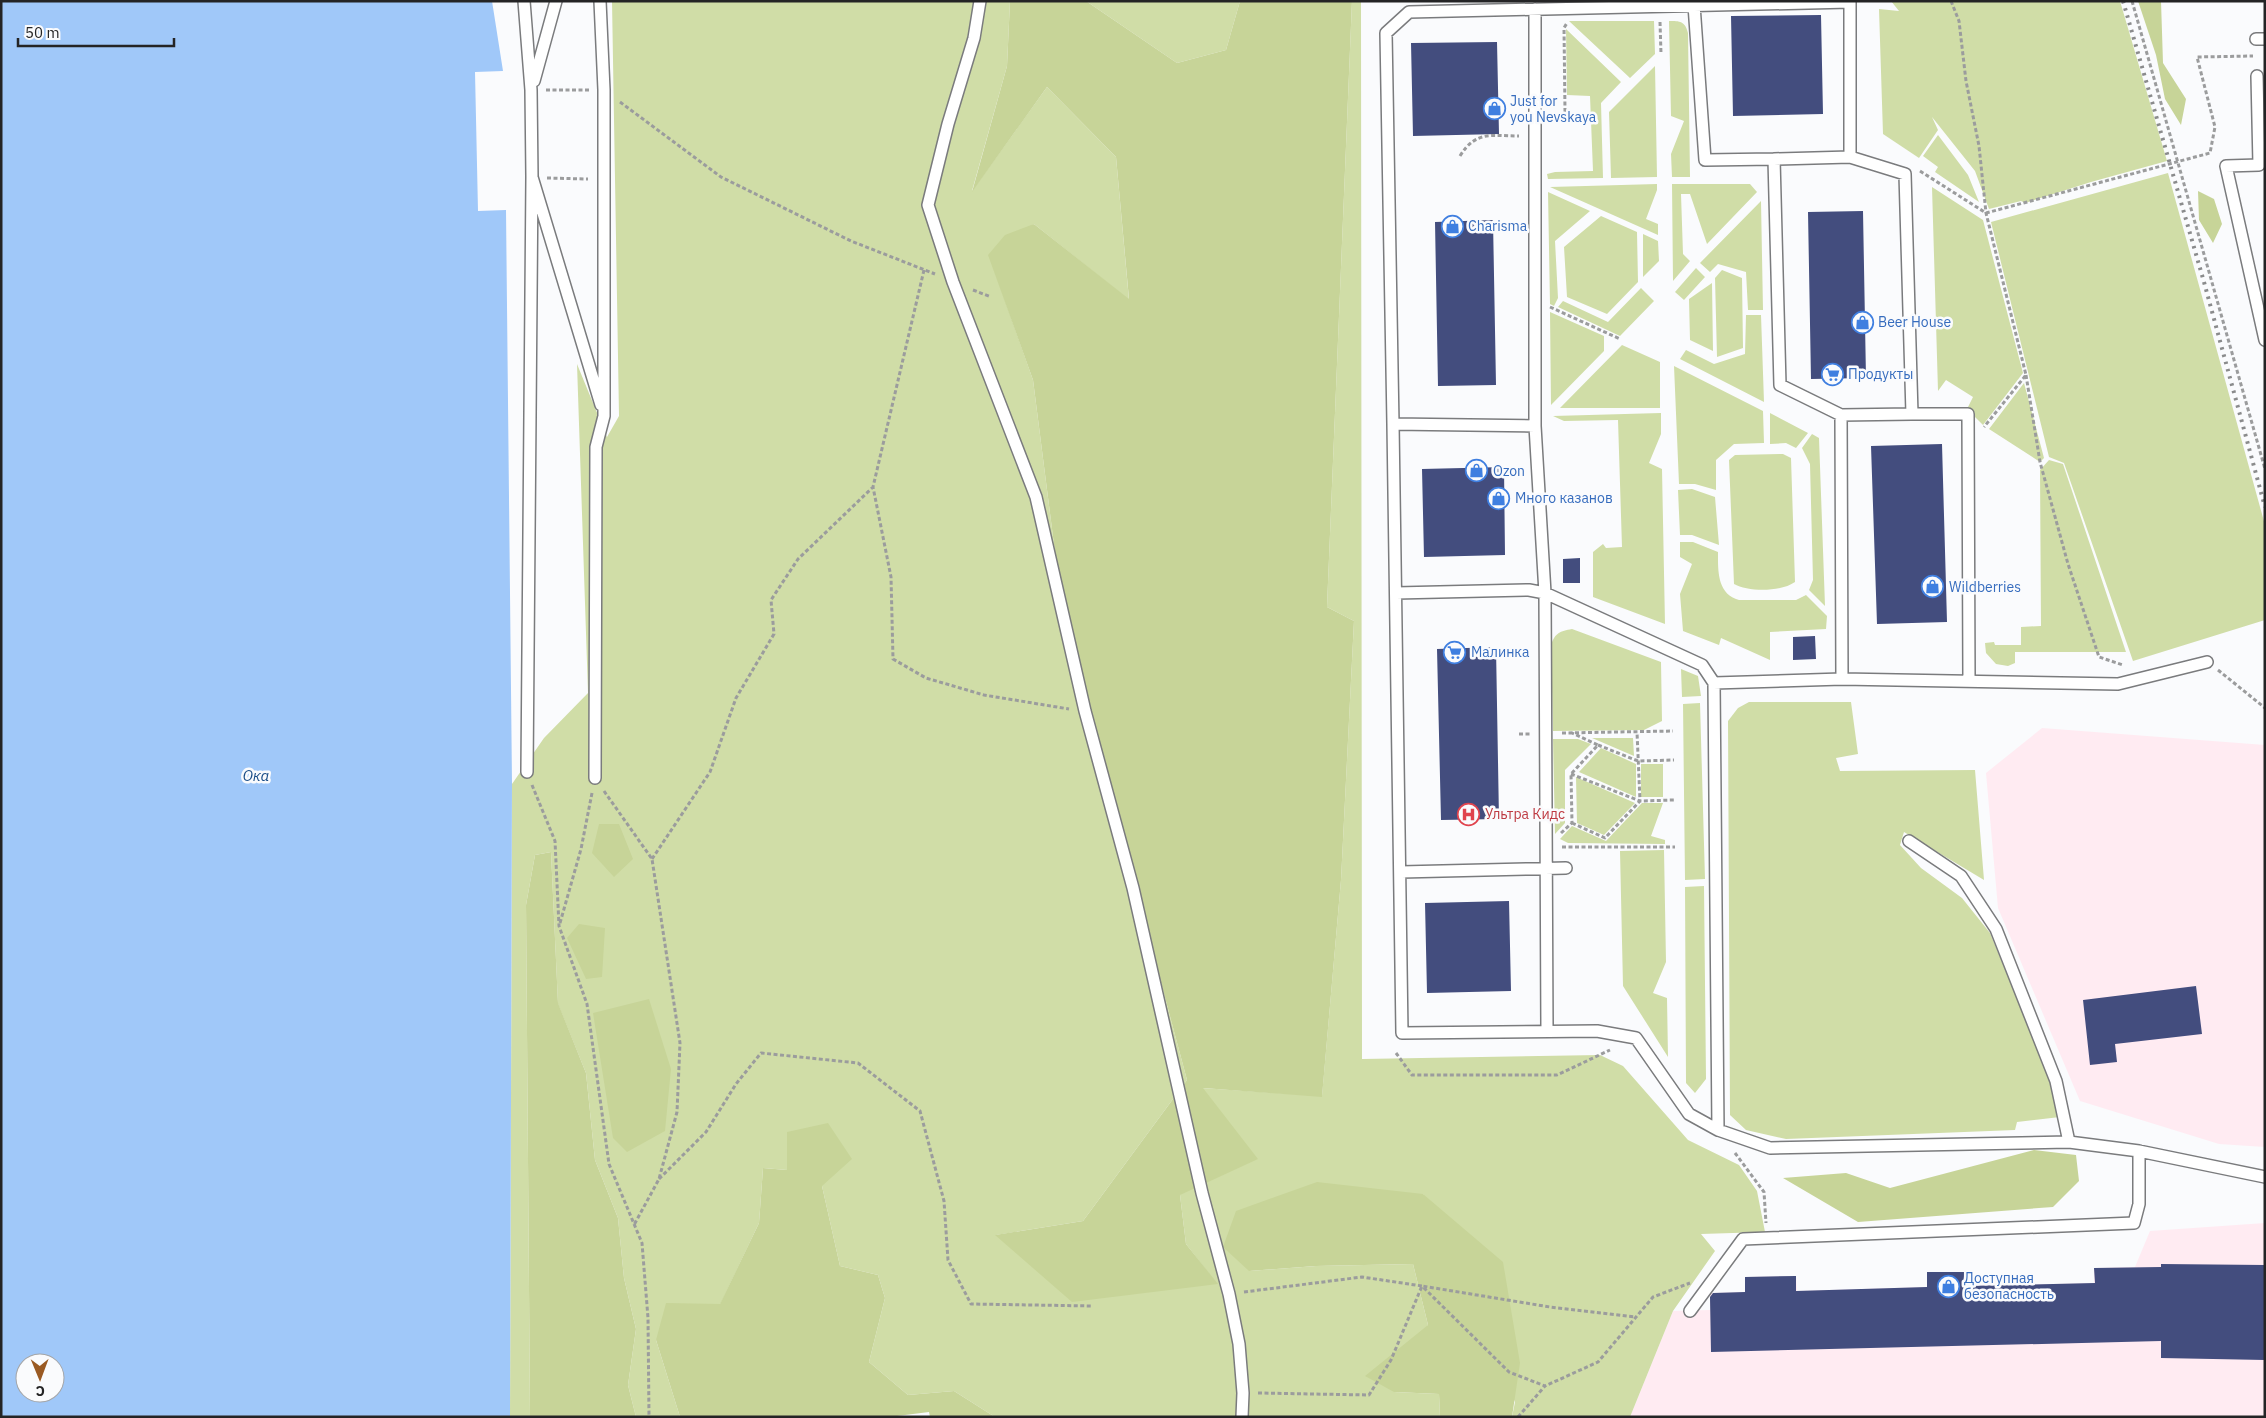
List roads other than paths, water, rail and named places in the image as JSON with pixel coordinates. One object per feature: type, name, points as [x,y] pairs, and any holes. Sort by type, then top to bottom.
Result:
[{"type":"lane","points":[[524,1],[531,90],[532,177],[527,772]]},
{"type":"lane","points":[[531,90],[556,1]]},
{"type":"lane","points":[[595,778],[596,447],[604,416],[604,90],[600,1]]},
{"type":"lane","points":[[980,1],[974,38],[948,124],[928,205],[953,282],[1036,497],[1084,711],[1133,888],[1202,1193],[1229,1294],[1239,1344],[1243,1393],[1242,1417]]},
{"type":"lane","points":[[1850,157],[1850,2],[1410,12],[1386,33],[1401,872],[1402,1033],[1547,1030],[1597,1031],[1636,1038],[1689,1114],[1718,1130],[1770,1148],[2069,1142],[2140,1151],[2265,1177]]},
{"type":"lane","points":[[1694,5],[1705,160],[1850,157],[1905,174],[1912,414]]},
{"type":"lane","points":[[1535,9],[1535,426],[1544,593],[1547,1030]]},
{"type":"lane","points":[[2257,76],[2259,165],[2226,166],[2265,340]]},
{"type":"lane","points":[[1774,159],[1780,384],[1842,415],[1968,414],[1970,681]]},
{"type":"lane","points":[[532,177],[604,416]]},
{"type":"lane","points":[[1842,415],[1842,679]]},
{"type":"lane","points":[[1393,424],[1535,426]]},
{"type":"lane","points":[[1396,593],[1529,590],[1544,593],[1702,665],[1714,683],[1718,1130]]},
{"type":"lane","points":[[1714,683],[1842,679],[2118,684],[2207,662]]},
{"type":"lane","points":[[1909,841],[1961,876],[1996,929],[2056,1081],[2069,1142]]},
{"type":"lane","points":[[1401,872],[1566,868]]},
{"type":"lane","points":[[1690,1311],[1743,1239],[2134,1223],[2139,1204],[2140,1151]]},
{"type":"water","name":"Ока","points":[[1,1],[492,1],[503,71],[475,72],[478,211],[506,210],[512,784],[510,1417],[1,1417]]},
{"type":"railway","points":[[2123,1],[2204,282],[2265,507]]},
{"type":"place","name":"Just for you Nevskaya","points":[[1494,109]]},
{"type":"place","name":"Charisma","points":[[1452,226]]},
{"type":"place","name":"Beer House","points":[[1862,322]]},
{"type":"place","name":"Продукты","points":[[1832,374]]},
{"type":"place","name":"Ozon","points":[[1477,471]]},
{"type":"place","name":"Много казанов","points":[[1499,498]]},
{"type":"place","name":"Wildberries","points":[[1933,587]]},
{"type":"place","name":"Малинка","points":[[1455,652]]},
{"type":"place","name":"Ультра Кидс","points":[[1469,814]]},
{"type":"place","name":"Доступная безопасность","points":[[1948,1286]]}]
